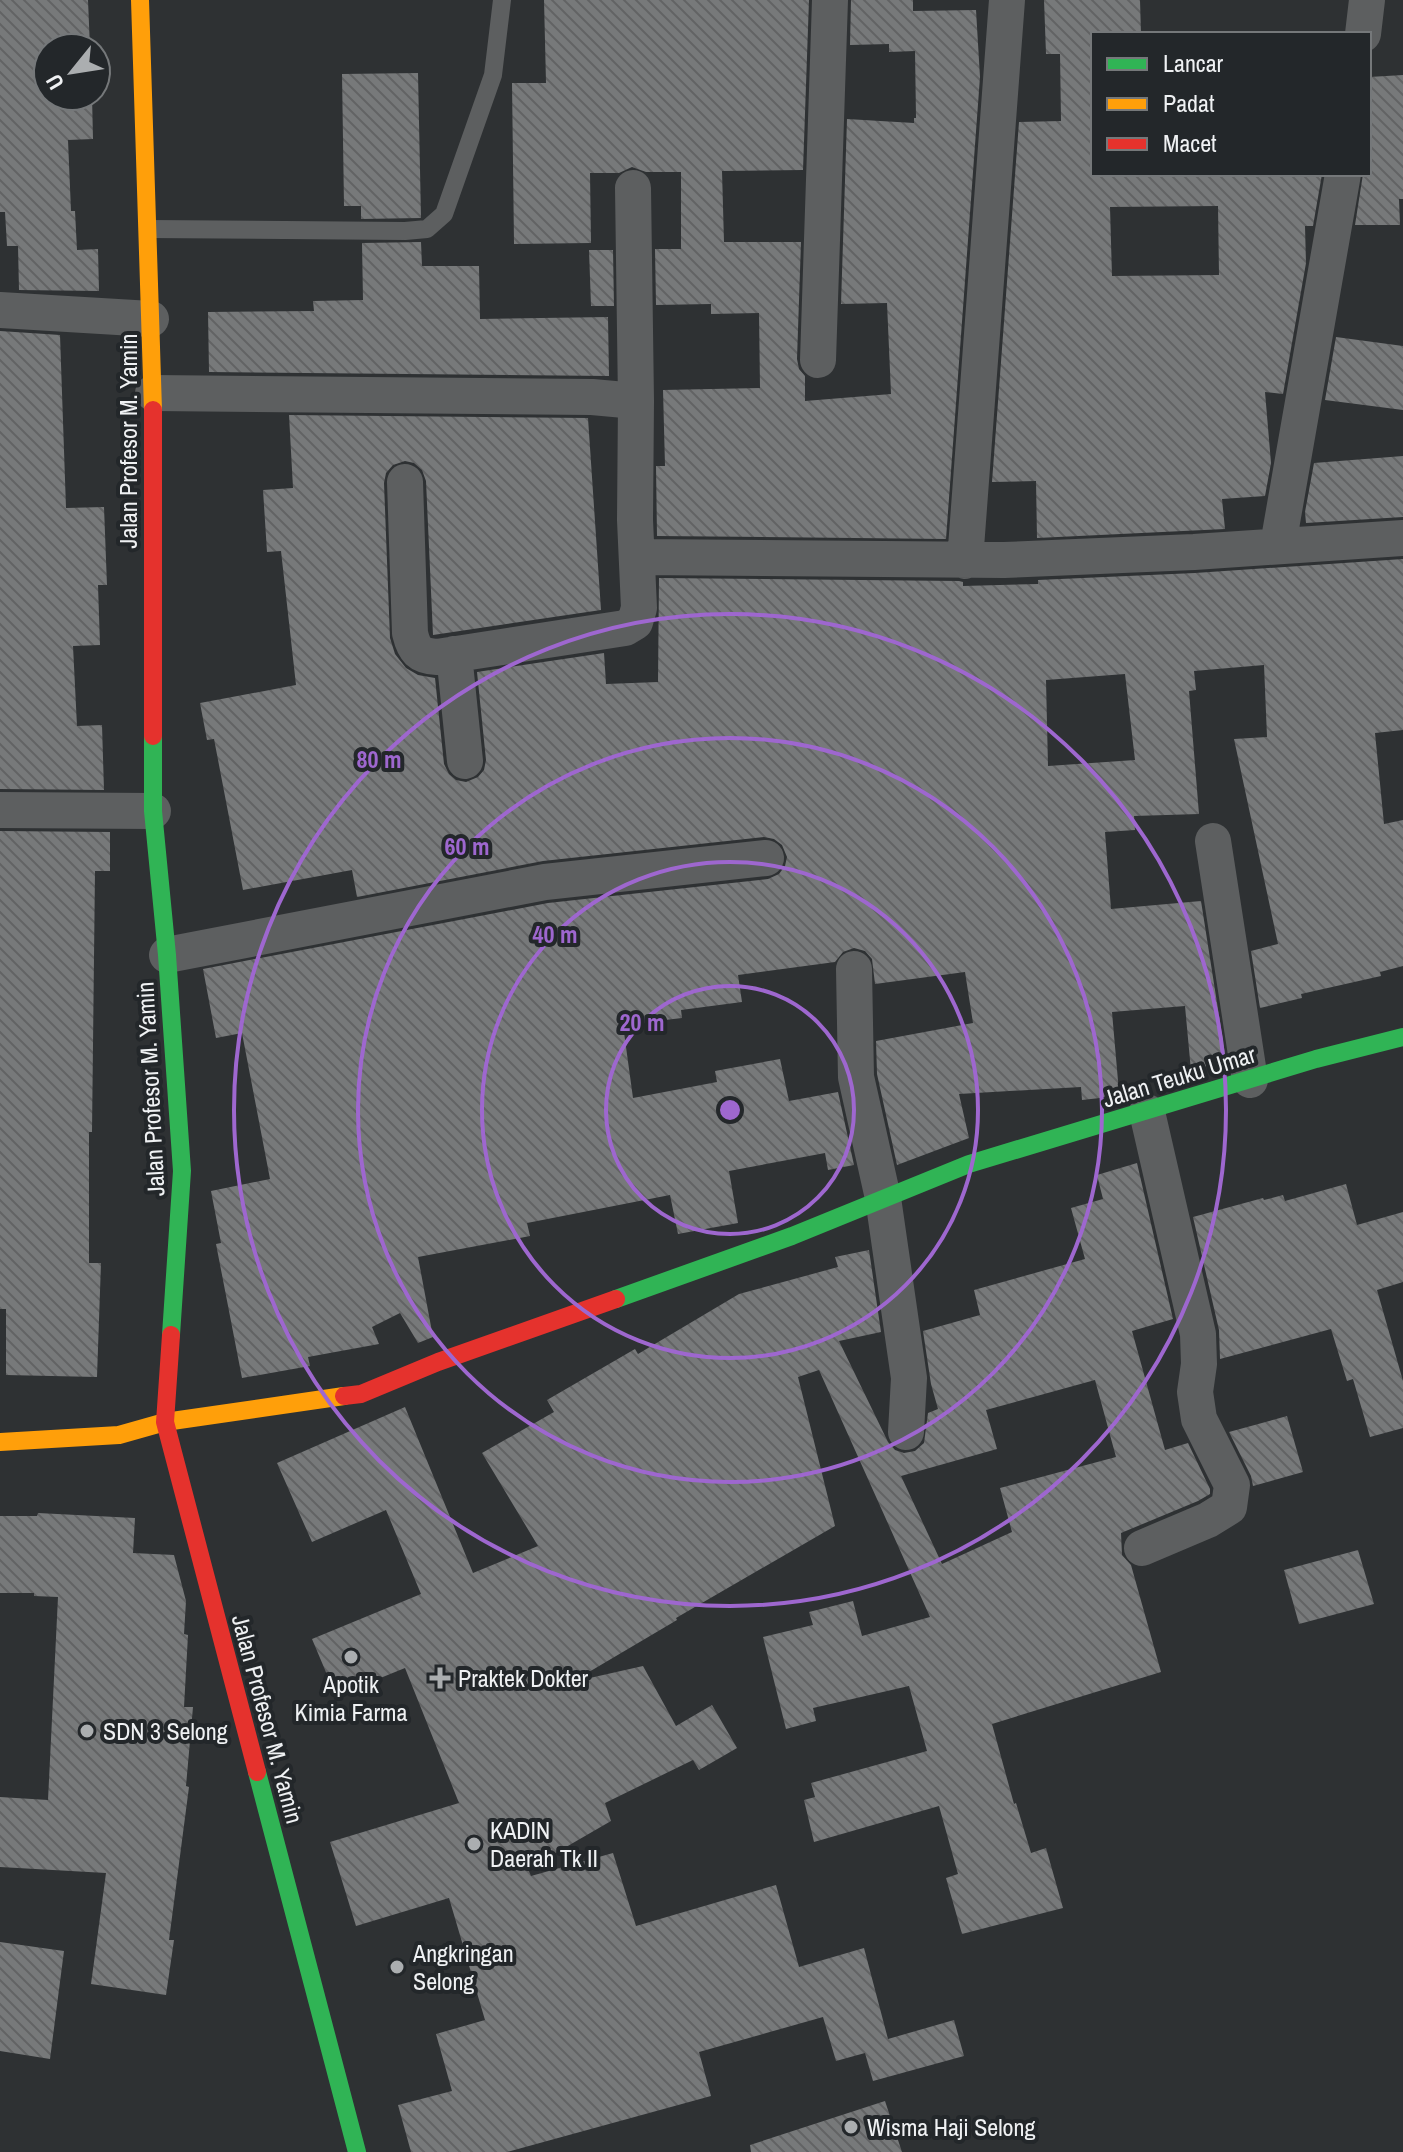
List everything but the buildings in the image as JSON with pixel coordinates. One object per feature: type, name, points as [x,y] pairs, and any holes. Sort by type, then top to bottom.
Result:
[{"type":"main road","name":"Jalan Profesor M. Yamin","points":[[140,0],[153,393],[153,811],[182,1171],[165,1422],[357,2152]]},
{"type":"main road","name":"Jalan Teuku Umar","points":[[0,1442],[119,1435],[165,1422],[361,1394],[438,1362],[792,1236],[969,1164],[1316,1059],[1403,1037]]},
{"type":"street","points":[[818,360],[830,0]]},
{"type":"street","points":[[965,561],[1007,0]]},
{"type":"street","points":[[1363,32],[1367,0]]},
{"type":"street","points":[[1278,545],[1343,176]]},
{"type":"street","points":[[405,482],[410,633],[414,648],[424,656],[625,628],[635,622],[639,608],[635,520],[633,188]]},
{"type":"street","points":[[0,310],[151,319]]},
{"type":"street","points":[[153,393],[592,397],[636,401]]},
{"type":"street","points":[[637,557],[965,561],[1194,552],[1403,538]]},
{"type":"street","points":[[454,654],[465,761]]},
{"type":"street","points":[[0,810],[153,811]]},
{"type":"street","points":[[1213,841],[1250,1080]]},
{"type":"street","points":[[167,955],[545,882],[766,858]]},
{"type":"street","points":[[854,969],[856,1077],[883,1198],[909,1378],[906,1432]]},
{"type":"street","points":[[1142,1548],[1208,1520],[1229,1507],[1232,1485],[1199,1419],[1195,1392],[1199,1364],[1198,1334],[1147,1112]]},
{"type":"lane","points":[[148,229],[427,229],[444,214],[493,75],[502,0]]},
{"type":"traffic: fast","points":[[153,736],[153,811],[182,1171],[171,1335]]},
{"type":"traffic: fast","points":[[616,1299],[792,1236],[969,1164],[1316,1059],[1403,1037]]},
{"type":"traffic: fast","points":[[257,1772],[357,2152]]},
{"type":"traffic: slow","points":[[140,0],[153,410]]},
{"type":"traffic: slow","points":[[0,1442],[119,1435],[165,1422],[344,1396]]},
{"type":"traffic: jam","points":[[153,410],[153,736]]},
{"type":"traffic: jam","points":[[344,1396],[361,1394],[438,1362],[616,1299]]},
{"type":"traffic: jam","points":[[171,1335],[165,1422],[257,1772]]},
{"type":"place","name":"Apotik Kimia Farma","points":[[351,1657]]},
{"type":"place","name":"Praktek Dokter","points":[[440,1678]]},
{"type":"place","name":"SDN 3 Selong","points":[[87,1731]]},
{"type":"place","name":"KADIN Daerah Tk II","points":[[474,1844]]},
{"type":"place","name":"Angkringan Selong","points":[[397,1967]]},
{"type":"place","name":"Wisma Haji Selong","points":[[851,2127]]}]
